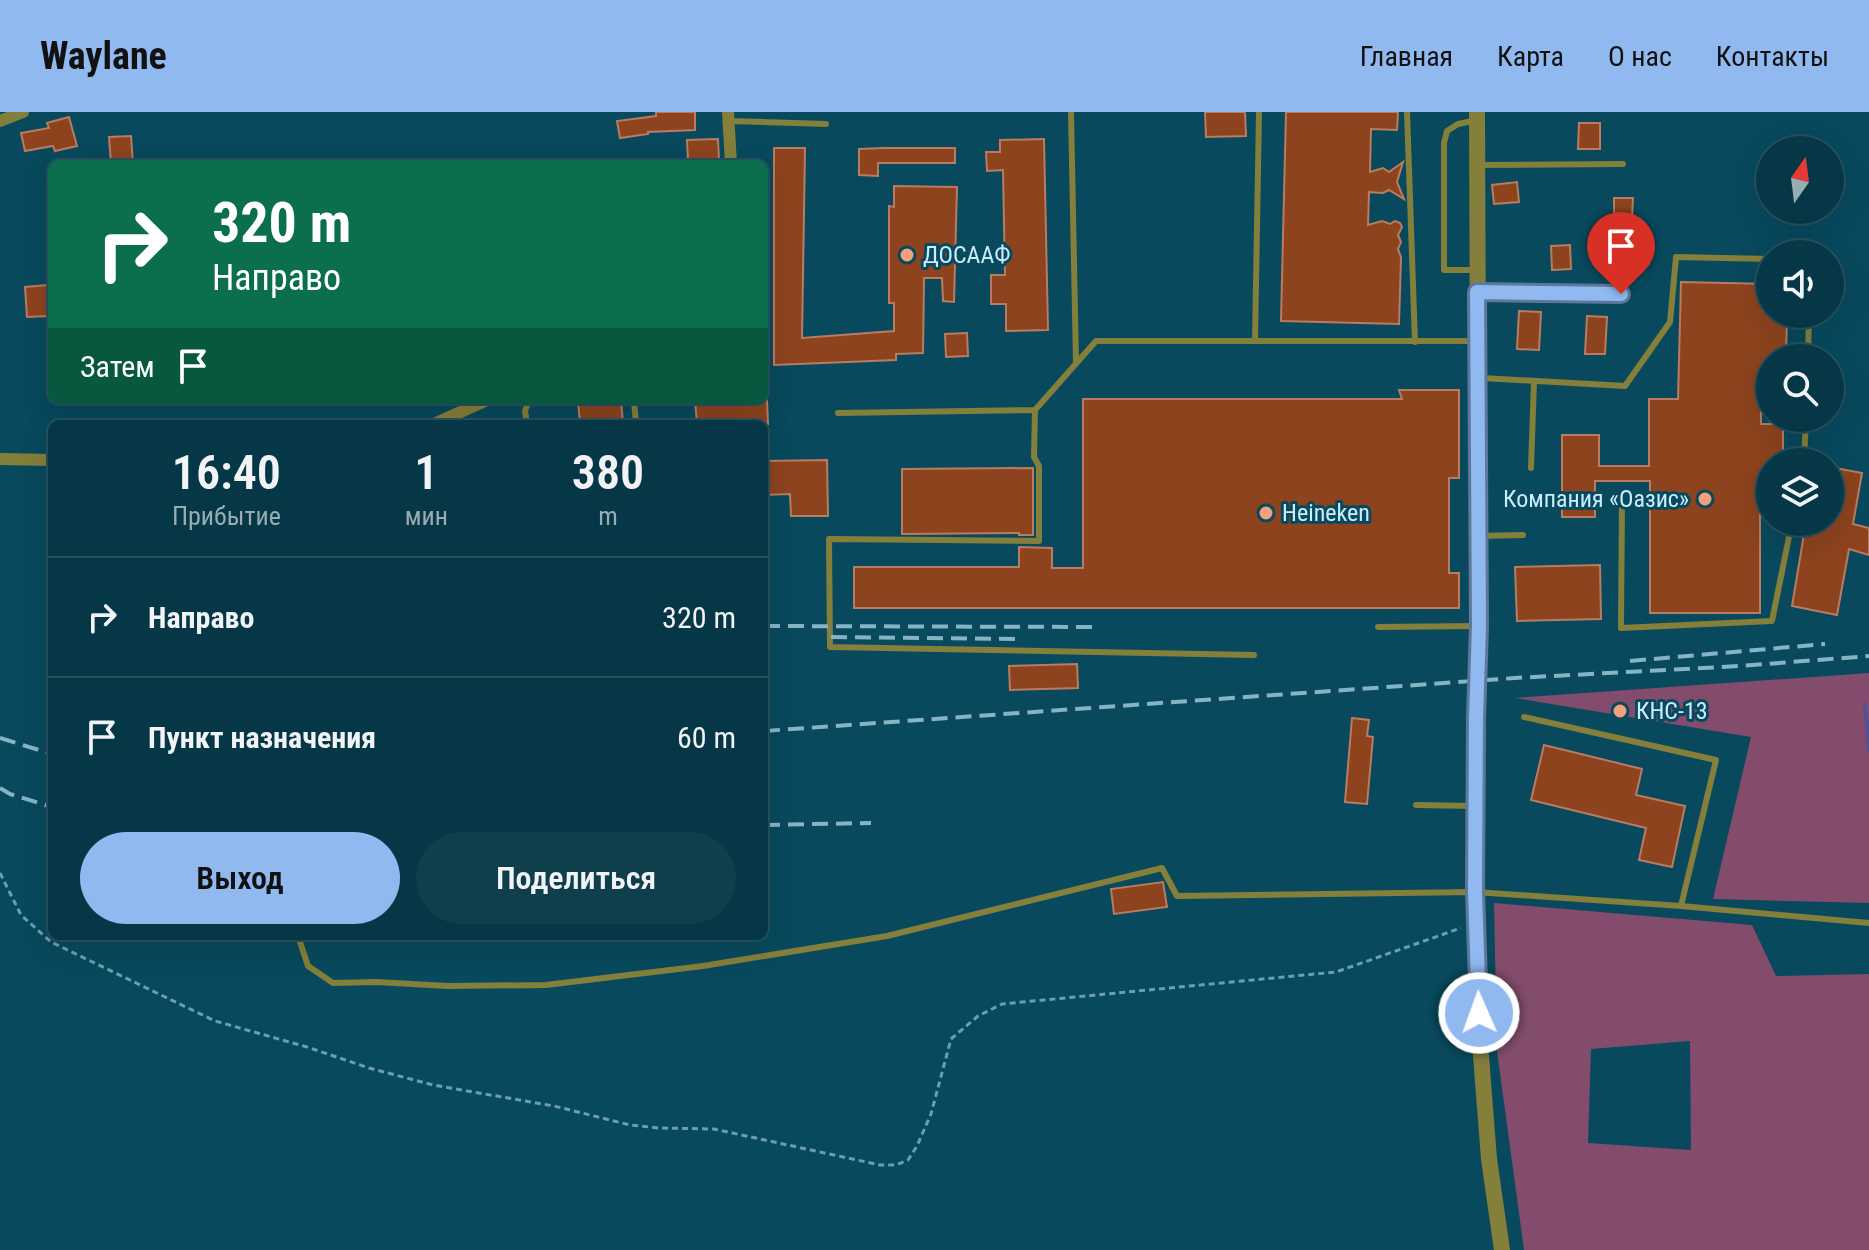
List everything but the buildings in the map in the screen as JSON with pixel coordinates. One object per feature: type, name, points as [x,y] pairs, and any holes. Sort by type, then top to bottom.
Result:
[{"type":"street","points":[[0,121],[23,112]]},
{"type":"street","points":[[1477,116],[1479,626],[1475,892],[1480,1043],[1488,1144],[1502,1250]]},
{"type":"street","points":[[728,117],[731,160]]},
{"type":"street","points":[[443,420],[478,404]]},
{"type":"street","points":[[0,459],[48,460]]},
{"type":"lane","points":[[1071,112],[1076,363]]},
{"type":"lane","points":[[1255,341],[1259,112]]},
{"type":"lane","points":[[1407,112],[1415,342]]},
{"type":"lane","points":[[1477,116],[1447,131],[1444,143],[1444,270],[1477,270]]},
{"type":"lane","points":[[728,117],[826,124]]},
{"type":"lane","points":[[1477,165],[1623,164]]},
{"type":"lane","points":[[1478,378],[1625,386],[1670,322],[1676,257],[1756,259]]},
{"type":"lane","points":[[1477,292],[1621,294]]},
{"type":"lane","points":[[1254,655],[830,647],[829,539],[1039,541],[1039,466],[1034,457],[1035,410],[1096,341],[1478,341]]},
{"type":"lane","points":[[1531,468],[1534,381]]},
{"type":"lane","points":[[838,413],[1035,410]]},
{"type":"lane","points":[[1622,499],[1621,628],[1772,621],[1789,536]]},
{"type":"lane","points":[[1479,536],[1523,535]]},
{"type":"lane","points":[[1378,627],[1479,626]]},
{"type":"lane","points":[[1524,717],[1716,760],[1681,906]]},
{"type":"lane","points":[[1416,805],[1475,806]]},
{"type":"lane","points":[[299,940],[308,966],[333,983],[546,985],[703,966],[887,936],[1162,868],[1177,896],[1475,892],[1869,923]]},
{"type":"path","points":[[0,873],[21,915],[48,939]]},
{"type":"path","points":[[49,940],[215,1021],[433,1085],[554,1106],[630,1125],[714,1129],[880,1165],[896,1165],[908,1160],[931,1114],[951,1039],[978,1016],[1002,1004],[1336,972],[1476,923]]},
{"type":"shaded area","points":[[1869,673],[1869,903],[1713,899],[1751,737],[1515,698]]},
{"type":"shaded area","points":[[1494,903],[1752,925],[1776,976],[1869,974],[1869,1250],[1524,1250],[1497,1051]],"holes":[[[1690,1041],[1691,1150],[1588,1143],[1591,1049]]]},
{"type":"waterway","points":[[1865,704],[1869,750]]},
{"type":"railway","points":[[768,626],[1096,627]]},
{"type":"railway","points":[[831,637],[1020,639]]},
{"type":"railway","points":[[1630,661],[1825,644]]},
{"type":"railway","points":[[768,731],[1869,656]]},
{"type":"railway","points":[[0,738],[48,753]]},
{"type":"railway","points":[[0,788],[48,806]]},
{"type":"railway","points":[[768,825],[871,823]]},
{"type":"place","name":"ДОСААФ","points":[[907,255]]},
{"type":"place","name":"Компания «Оазис»","points":[[1705,499]]},
{"type":"place","name":"Heineken","points":[[1266,513]]},
{"type":"place","name":"КНС-13","points":[[1620,711]]},
{"type":"route","points":[[1479,1013],[1475,892],[1479,626],[1477,292],[1621,294]]}]
